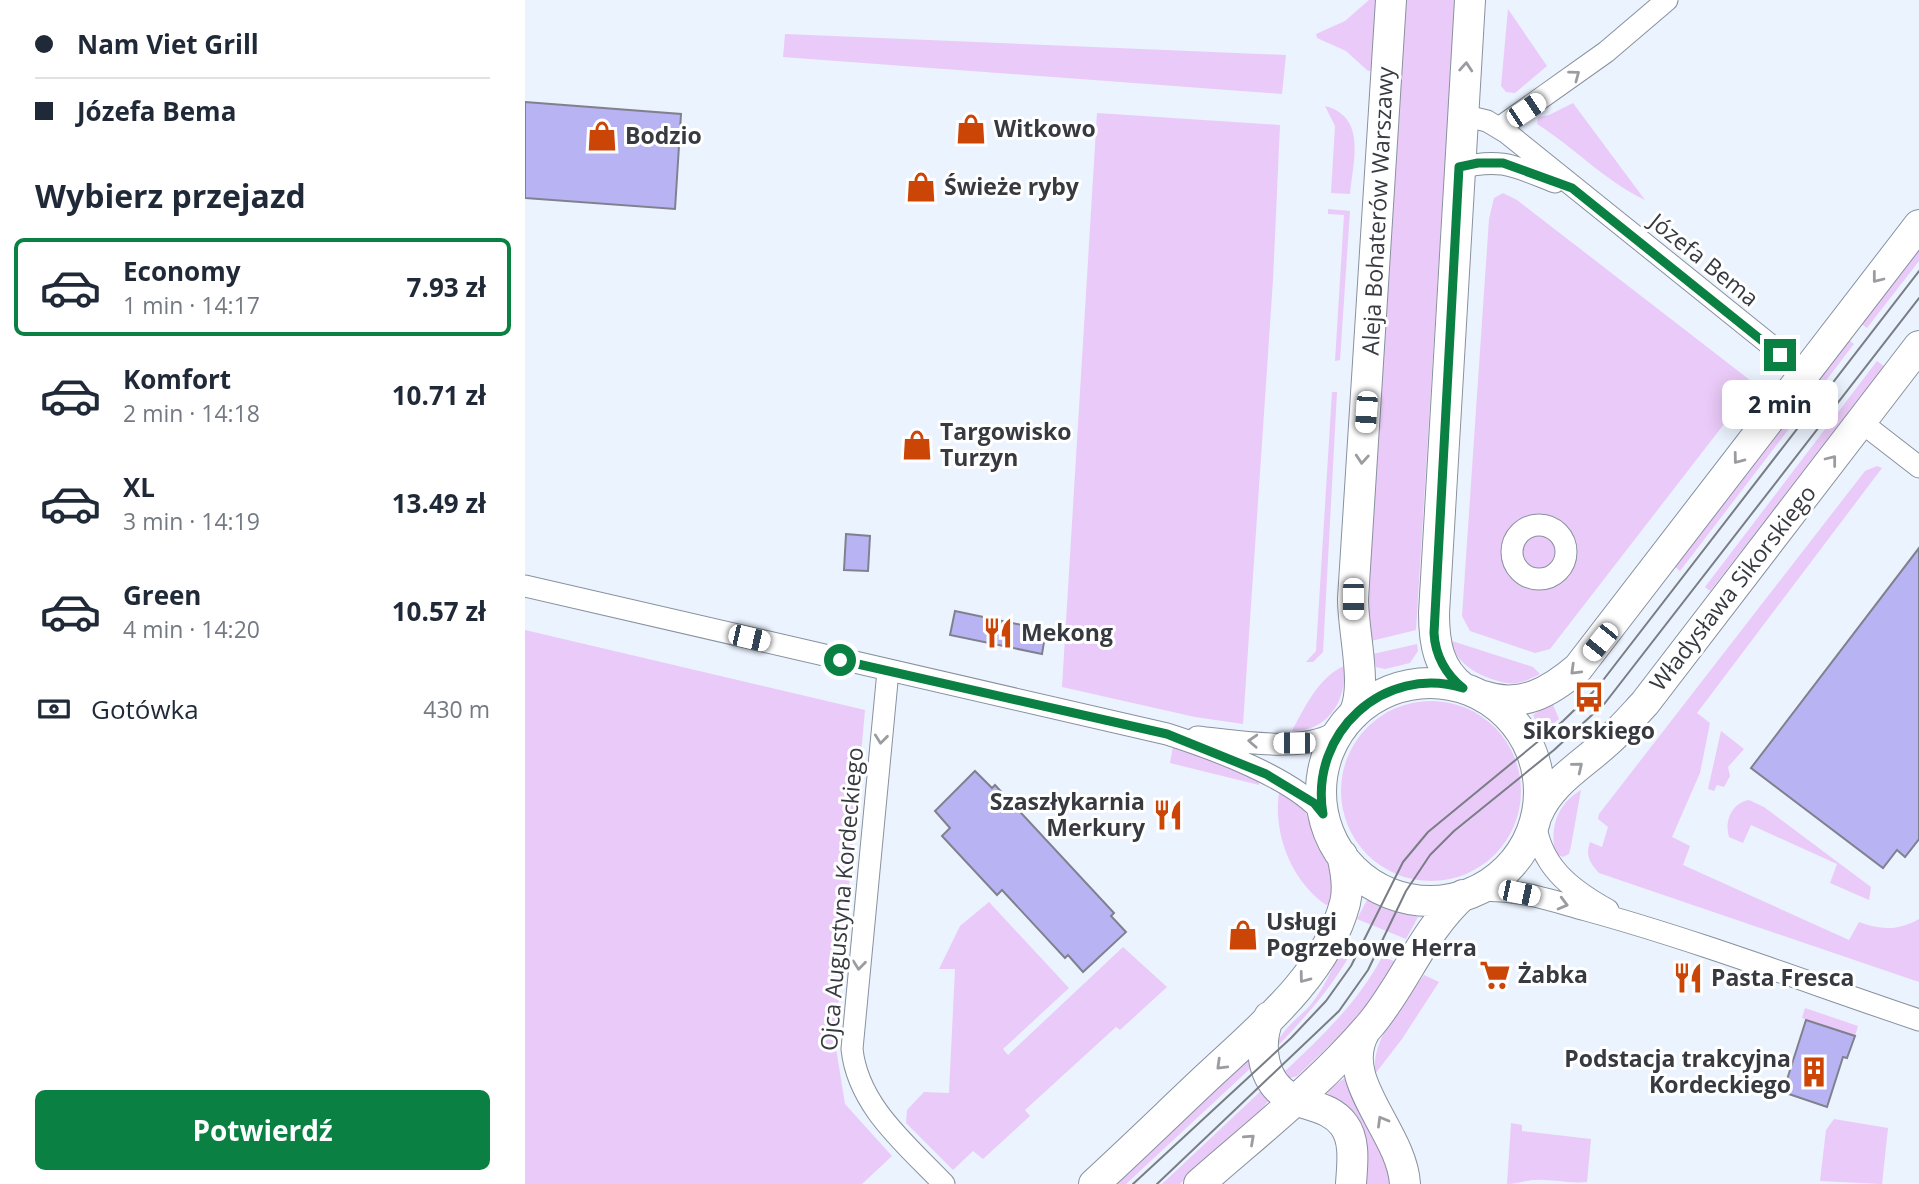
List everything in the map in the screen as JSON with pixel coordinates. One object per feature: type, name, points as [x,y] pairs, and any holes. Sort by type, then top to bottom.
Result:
[{"type":"street","name":"Aleja Bohaterów Warszawy","points":[[1348,721],[1361,685],[1354,630],[1355,575],[1391,0]]},
{"type":"street","points":[[1470,0],[1434,633],[1436,648],[1444,668],[1509,718],[1529,748],[1538,782],[1535,819],[1541,848],[1559,877],[1631,922]]},
{"type":"street","points":[[1499,128],[1585,68],[1667,0]]},
{"type":"street","name":"Józefa Bema","points":[[1462,115],[1480,118],[1499,128],[1804,372]]},
{"type":"street","name":"Józefa Bema","points":[[1459,167],[1478,163],[1503,163],[1572,188]]},
{"type":"street","points":[[525,586],[1167,734],[1303,743],[1320,741],[1375,697],[1409,685],[1437,683],[1507,701],[1529,699],[1553,688],[1578,668],[1919,225]]},
{"type":"street","name":"Władysława Sikorskiego","points":[[1535,819],[1542,803],[1555,787],[1606,743],[1645,703],[1919,346]]},
{"type":"street","points":[[1861,422],[1919,467]]},
{"type":"street","name":"Ojca Augustyna Kordeckiego","points":[[888,671],[852,1049],[859,1080],[870,1103],[944,1184]]},
{"type":"street","points":[[1348,721],[1332,743],[1323,769],[1323,814],[1332,840],[1342,855],[1368,881],[1392,893],[1427,900],[1487,890],[1519,893],[1631,922],[1919,1020]]},
{"type":"street","points":[[1167,734],[1266,774],[1314,803],[1323,814]]},
{"type":"street","points":[[1199,1184],[1294,1100],[1365,1031],[1394,994],[1431,930],[1468,893],[1488,883],[1509,866],[1525,844],[1535,819]]},
{"type":"street","points":[[1094,1184],[1269,1017],[1307,976],[1333,931],[1347,893],[1342,855]]},
{"type":"street","points":[[1269,1017],[1263,1037],[1263,1059],[1274,1083],[1294,1100],[1328,1111],[1344,1125],[1351,1146],[1351,1184]]},
{"type":"street","points":[[1365,1031],[1357,1049],[1358,1072],[1365,1091],[1396,1146],[1402,1161],[1405,1184]]},
{"type":"shaded area","points":[[1369,0],[1378,0],[1373,70],[1368,71],[1346,51],[1317,38],[1316,34],[1345,21]]},
{"type":"shaded area","points":[[1406,0],[1455,0],[1416,630],[1371,641],[1367,615],[1371,519]]},
{"type":"shaded area","points":[[1508,9],[1547,66],[1515,93],[1506,92],[1501,86]]},
{"type":"shaded area","points":[[785,34],[1286,55],[1282,94],[783,57]]},
{"type":"shaded area","points":[[1573,103],[1645,200],[1603,174],[1537,124],[1538,117],[1549,115]]},
{"type":"shaded area","points":[[1325,106],[1347,120],[1352,130],[1354,154],[1350,194],[1331,193],[1335,126]]},
{"type":"shaded area","points":[[1097,113],[1280,125],[1273,280],[1243,724],[1195,717],[1062,687]]},
{"type":"shaded area","points":[[1503,193],[1517,200],[1755,384],[1550,649],[1535,653],[1470,631],[1462,616],[1489,219],[1494,198]]},
{"type":"shaded area","points":[[1328,209],[1350,211],[1340,360],[1335,361],[1344,215],[1328,214]]},
{"type":"shaded area","points":[[1919,246],[1919,261],[1867,328],[1860,323]]},
{"type":"shaded area","points":[[1848,339],[1854,344],[1680,571],[1673,565]]},
{"type":"shaded area","points":[[1877,361],[1885,367],[1710,591],[1705,587]]},
{"type":"shaded area","points":[[1332,392],[1337,392],[1323,652],[1313,662],[1306,662],[1316,651]]},
{"type":"shaded area","points":[[1877,466],[1882,468],[1697,713],[1710,723],[1700,773],[1672,837],[1690,846],[1683,865],[1849,940],[1859,922],[1889,928],[1904,926],[1919,919],[1919,982],[1599,873],[1588,855],[1590,842],[1602,847],[1608,827],[1598,819],[1599,814],[1865,471]]},
{"type":"shaded area","points":[[525,630],[865,710],[835,1042],[845,1104],[892,1156],[862,1184],[525,1184]]},
{"type":"shaded area","points":[[1452,641],[1533,667],[1540,674],[1516,683],[1490,679],[1472,670],[1458,657]]},
{"type":"shaded area","points":[[1417,644],[1418,651],[1410,663],[1385,669],[1376,667],[1373,654]]},
{"type":"shaded area","points":[[1344,666],[1342,691],[1333,711],[1316,726],[1292,731],[1320,685]]},
{"type":"shaded area","points":[[1431,701],[1465,708],[1495,727],[1514,757],[1521,791],[1514,825],[1495,855],[1465,874],[1431,881],[1397,874],[1367,855],[1348,825],[1341,791],[1348,757],[1367,727],[1397,708]]},
{"type":"shaded area","points":[[1552,702],[1559,719],[1542,733],[1533,715]]},
{"type":"shaded area","points":[[1721,731],[1744,749],[1728,767],[1730,776],[1724,787],[1717,785],[1714,791],[1708,789]]},
{"type":"shaded area","points":[[1173,746],[1205,755],[1260,779],[1259,785],[1170,763]]},
{"type":"shaded area","points":[[1581,790],[1569,854],[1563,857],[1555,854],[1557,817],[1566,802]]},
{"type":"shaded area","points":[[1279,792],[1302,807],[1313,828],[1334,876],[1331,903],[1326,905],[1303,883],[1287,855],[1279,824]]},
{"type":"shaded area","points":[[1749,800],[1764,807],[1871,887],[1869,900],[1830,883],[1837,864],[1751,825],[1743,843],[1729,837],[1731,814],[1738,805]]},
{"type":"shaded area","points":[[1367,900],[1418,917],[1406,939],[1357,919]]},
{"type":"shaded area","points":[[989,902],[1069,988],[1003,1049],[1008,1055],[1123,947],[1167,987],[1120,1030],[1116,1027],[1025,1110],[1030,1116],[983,1159],[973,1151],[953,1170],[906,1123],[907,1110],[924,1092],[949,1093],[955,969],[939,969],[960,926]]},
{"type":"shaded area","points":[[1345,940],[1355,946],[1338,974],[1308,1013],[1275,1049],[1286,1030],[1317,996]]},
{"type":"shaded area","points":[[1382,957],[1397,962],[1357,1019],[1297,1076],[1287,1079],[1282,1074],[1350,1005]]},
{"type":"shaded area","points":[[1424,975],[1439,982],[1402,1039],[1375,1074],[1375,1060],[1383,1034]]},
{"type":"shaded area","points":[[1805,1008],[1858,1026],[1855,1036],[1802,1018]]},
{"type":"shaded area","points":[[1250,1059],[1254,1065],[1126,1184],[1112,1184],[1245,1060]]},
{"type":"shaded area","points":[[1346,1077],[1381,1141],[1394,1184],[1366,1184],[1366,1154],[1361,1132],[1348,1113],[1326,1092]]},
{"type":"shaded area","points":[[1264,1088],[1270,1098],[1242,1129],[1180,1184],[1162,1184]]},
{"type":"shaded area","points":[[1834,1119],[1888,1128],[1882,1184],[1820,1181],[1826,1130]]},
{"type":"shaded area","points":[[1511,1123],[1522,1125],[1522,1131],[1591,1139],[1587,1182],[1535,1180],[1507,1184]]},
{"type":"building","name":"Bodzio","points":[[525,102],[681,114],[675,209],[525,198]]},
{"type":"building","points":[[846,534],[870,536],[868,571],[844,570]]},
{"type":"building","points":[[1919,548],[1919,839],[1905,857],[1897,850],[1883,868],[1751,768]]},
{"type":"building","name":"Mekong","points":[[955,611],[1046,630],[1042,654],[950,635]]},
{"type":"building","points":[[975,771],[992,788],[995,785],[1114,913],[1111,916],[1126,932],[1083,972],[1068,955],[1065,958],[1002,890],[997,895],[942,836],[950,828],[935,811]]},
{"type":"building","name":"Podstacja trakcyjna Kordeckiego","points":[[1806,1020],[1855,1036],[1847,1058],[1843,1057],[1827,1107],[1783,1092]]},
{"type":"tram line","points":[[1133,1184],[1291,1038],[1326,1001],[1351,966],[1403,862],[1428,832],[1563,721],[1597,688],[1919,271]]},
{"type":"tram line","points":[[1157,1184],[1339,1011],[1368,970],[1406,891],[1430,855],[1454,831],[1554,750],[1605,703],[1919,298]]},
{"type":"place","name":"Witkowo","points":[[971,129]]},
{"type":"place","name":"Bodzio","points":[[602,136]]},
{"type":"place","name":"Świeże ryby","points":[[921,187]]},
{"type":"place","name":"Targowisko Turzyn","points":[[917,445]]},
{"type":"place","name":"Mekong","points":[[998,633]]},
{"type":"place","name":"Sikorskiego","points":[[1589,697]]},
{"type":"place","name":"Szaszłykarnia Merkury","points":[[1168,815]]},
{"type":"place","name":"Usługi Pogrzebowe Herra","points":[[1243,935]]},
{"type":"place","name":"Żabka","points":[[1495,975]]},
{"type":"place","name":"Pasta Fresca","points":[[1688,978]]},
{"type":"place","name":"Podstacja trakcyjna Kordeckiego","points":[[1814,1072]]},
{"type":"route","points":[[840,660],[1167,734],[1266,774],[1314,803],[1323,814],[1321,787],[1326,760],[1332,743],[1354,714],[1375,697],[1409,685],[1437,683],[1463,688],[1444,668],[1436,648],[1434,633],[1459,167],[1478,163],[1503,163],[1572,188],[1780,355]]}]
